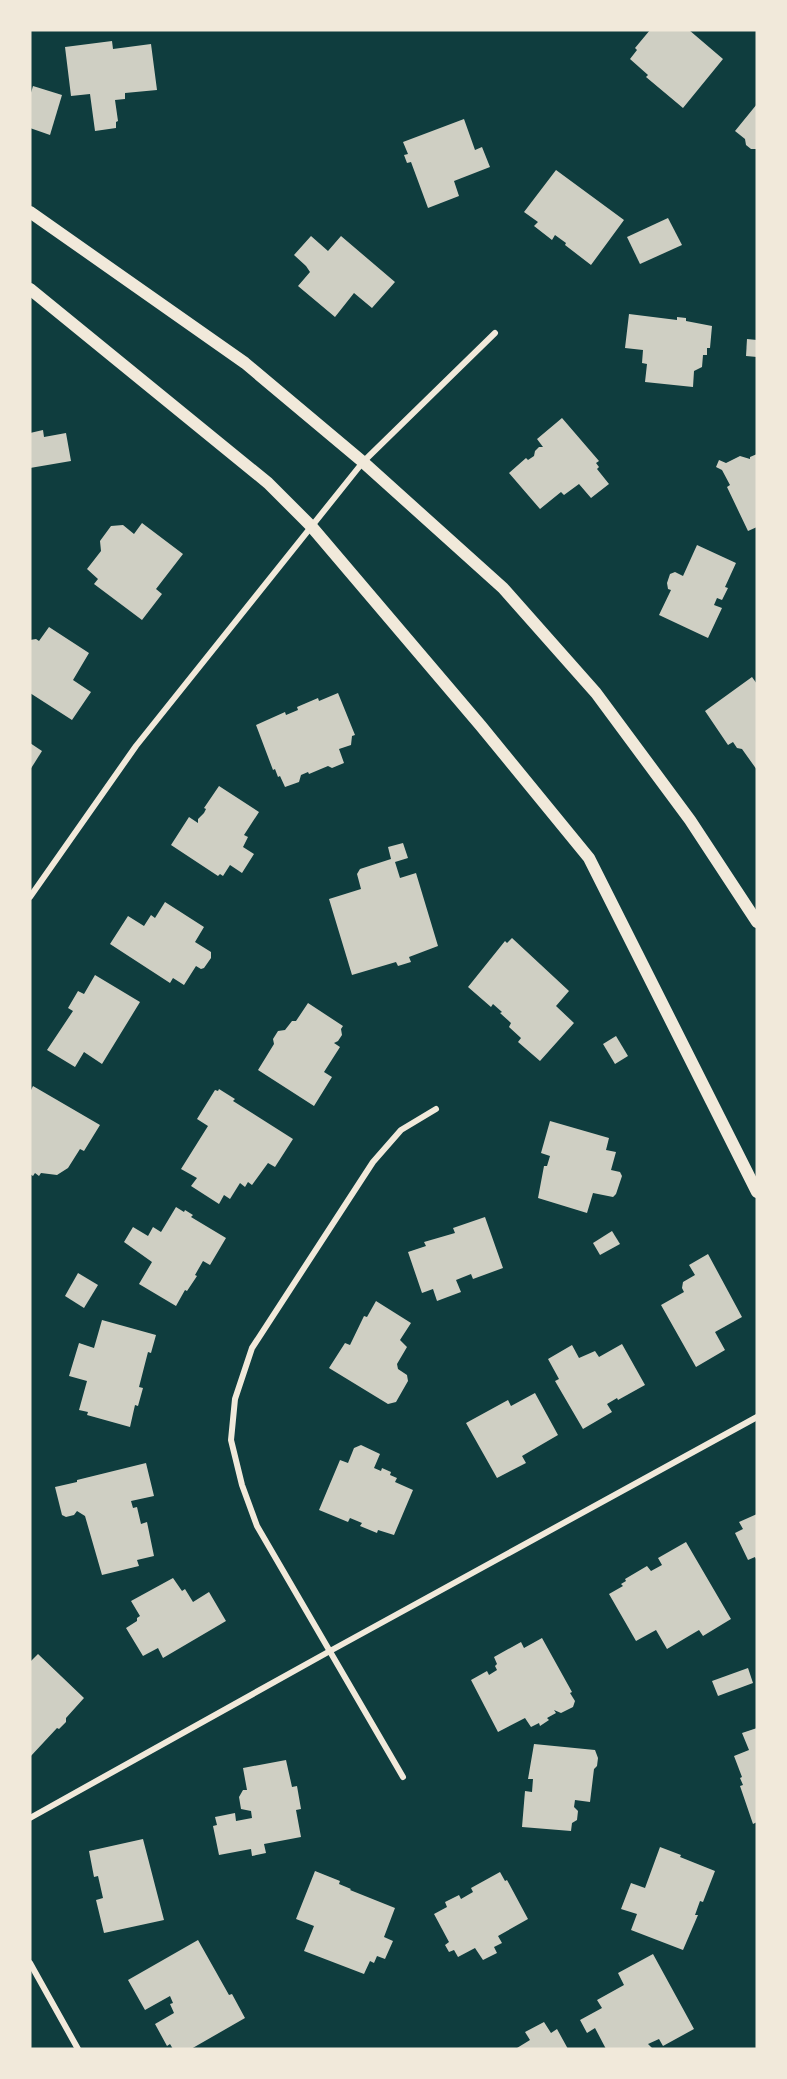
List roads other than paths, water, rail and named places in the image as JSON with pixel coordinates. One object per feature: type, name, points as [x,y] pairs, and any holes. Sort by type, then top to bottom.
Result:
[{"type":"main road","points":[[30,212],[245,363],[363,462],[503,588],[596,693],[690,820],[757,922]]},
{"type":"main road","points":[[30,289],[268,483],[311,526],[481,726],[589,858],[757,1192]]},
{"type":"street","points":[[30,897],[136,746],[363,462],[495,333]]},
{"type":"street","points":[[403,1777],[257,1526],[242,1485],[231,1440],[235,1399],[252,1347],[373,1162],[401,1130],[436,1109]]},
{"type":"street","points":[[30,1818],[757,1417]]},
{"type":"street","points":[[30,1963],[78,2049]]}]
